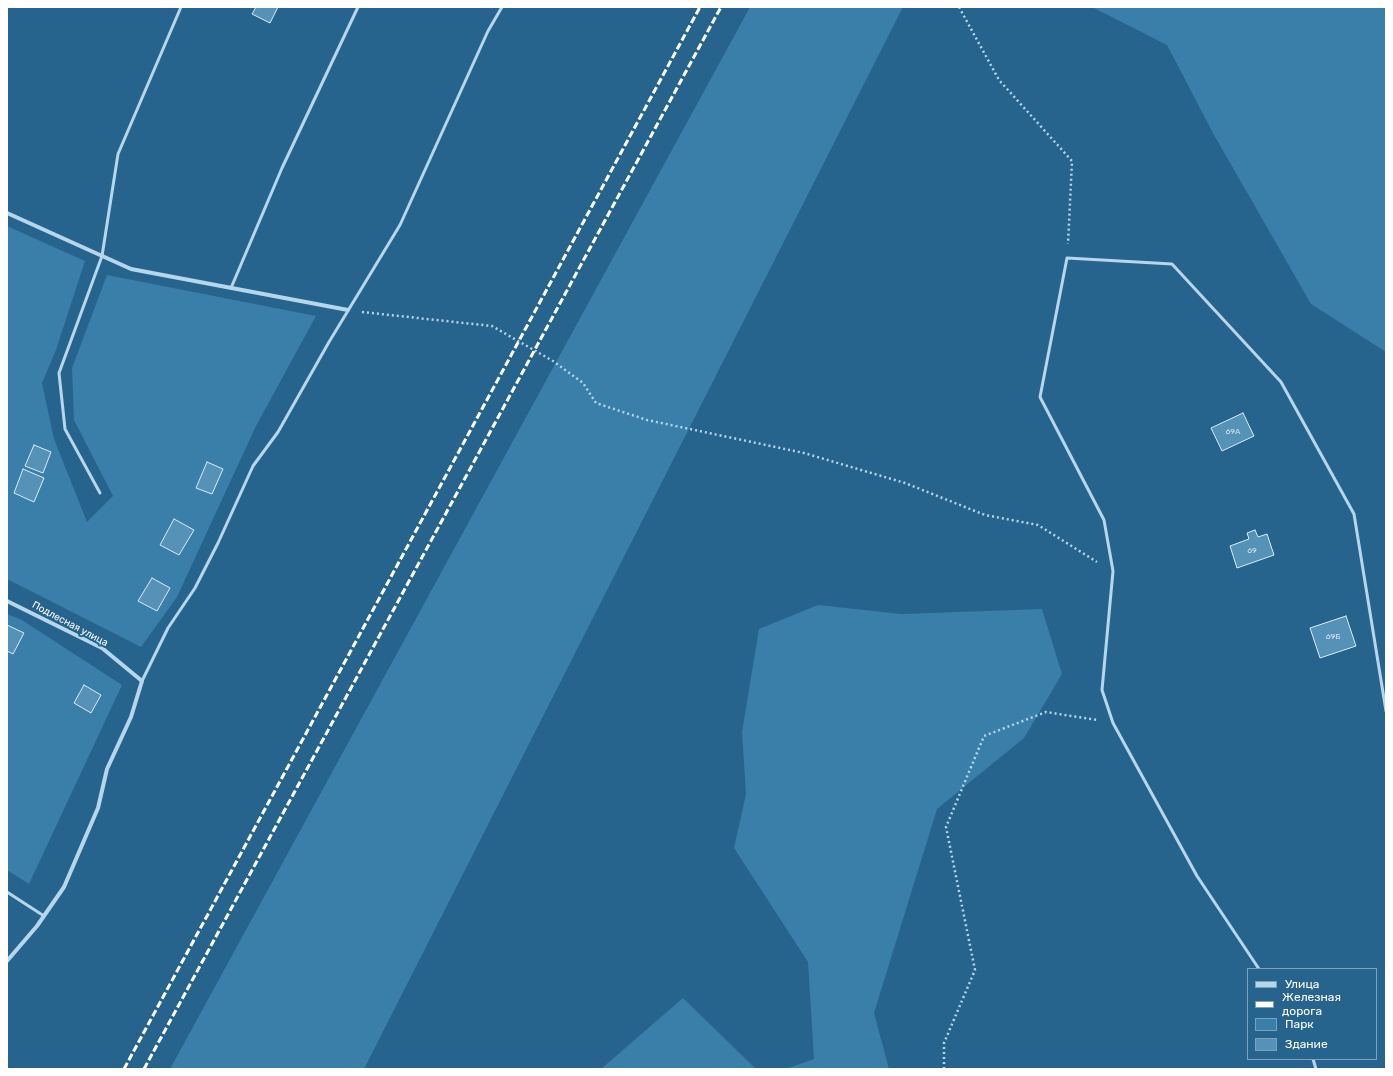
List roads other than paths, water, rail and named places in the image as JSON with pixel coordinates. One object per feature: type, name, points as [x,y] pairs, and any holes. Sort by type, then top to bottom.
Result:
[{"type":"street","points":[[7,213],[131,269],[348,310]]},
{"type":"street","name":"Подлесная улица","points":[[7,601],[102,648],[142,681]]},
{"type":"street","points":[[7,961],[44,916],[64,887],[98,808],[107,769],[131,717],[142,681]]},
{"type":"lane","points":[[100,493],[65,429],[59,373],[102,256],[118,154],[181,7]]},
{"type":"lane","points":[[230,288],[282,168],[358,7]]},
{"type":"lane","points":[[142,681],[168,628],[195,588],[208,563],[253,466],[278,432],[348,310],[400,225],[488,32],[502,7]]},
{"type":"lane","points":[[1259,968],[1197,876],[1113,723],[1102,690],[1113,571],[1104,520],[1040,397],[1067,258],[1172,264],[1281,382],[1354,514],[1386,711]]},
{"type":"lane","points":[[7,892],[44,916]]},
{"type":"railway","points":[[124,1069],[700,7]]},
{"type":"railway","points":[[144,1069],[721,7]]}]
